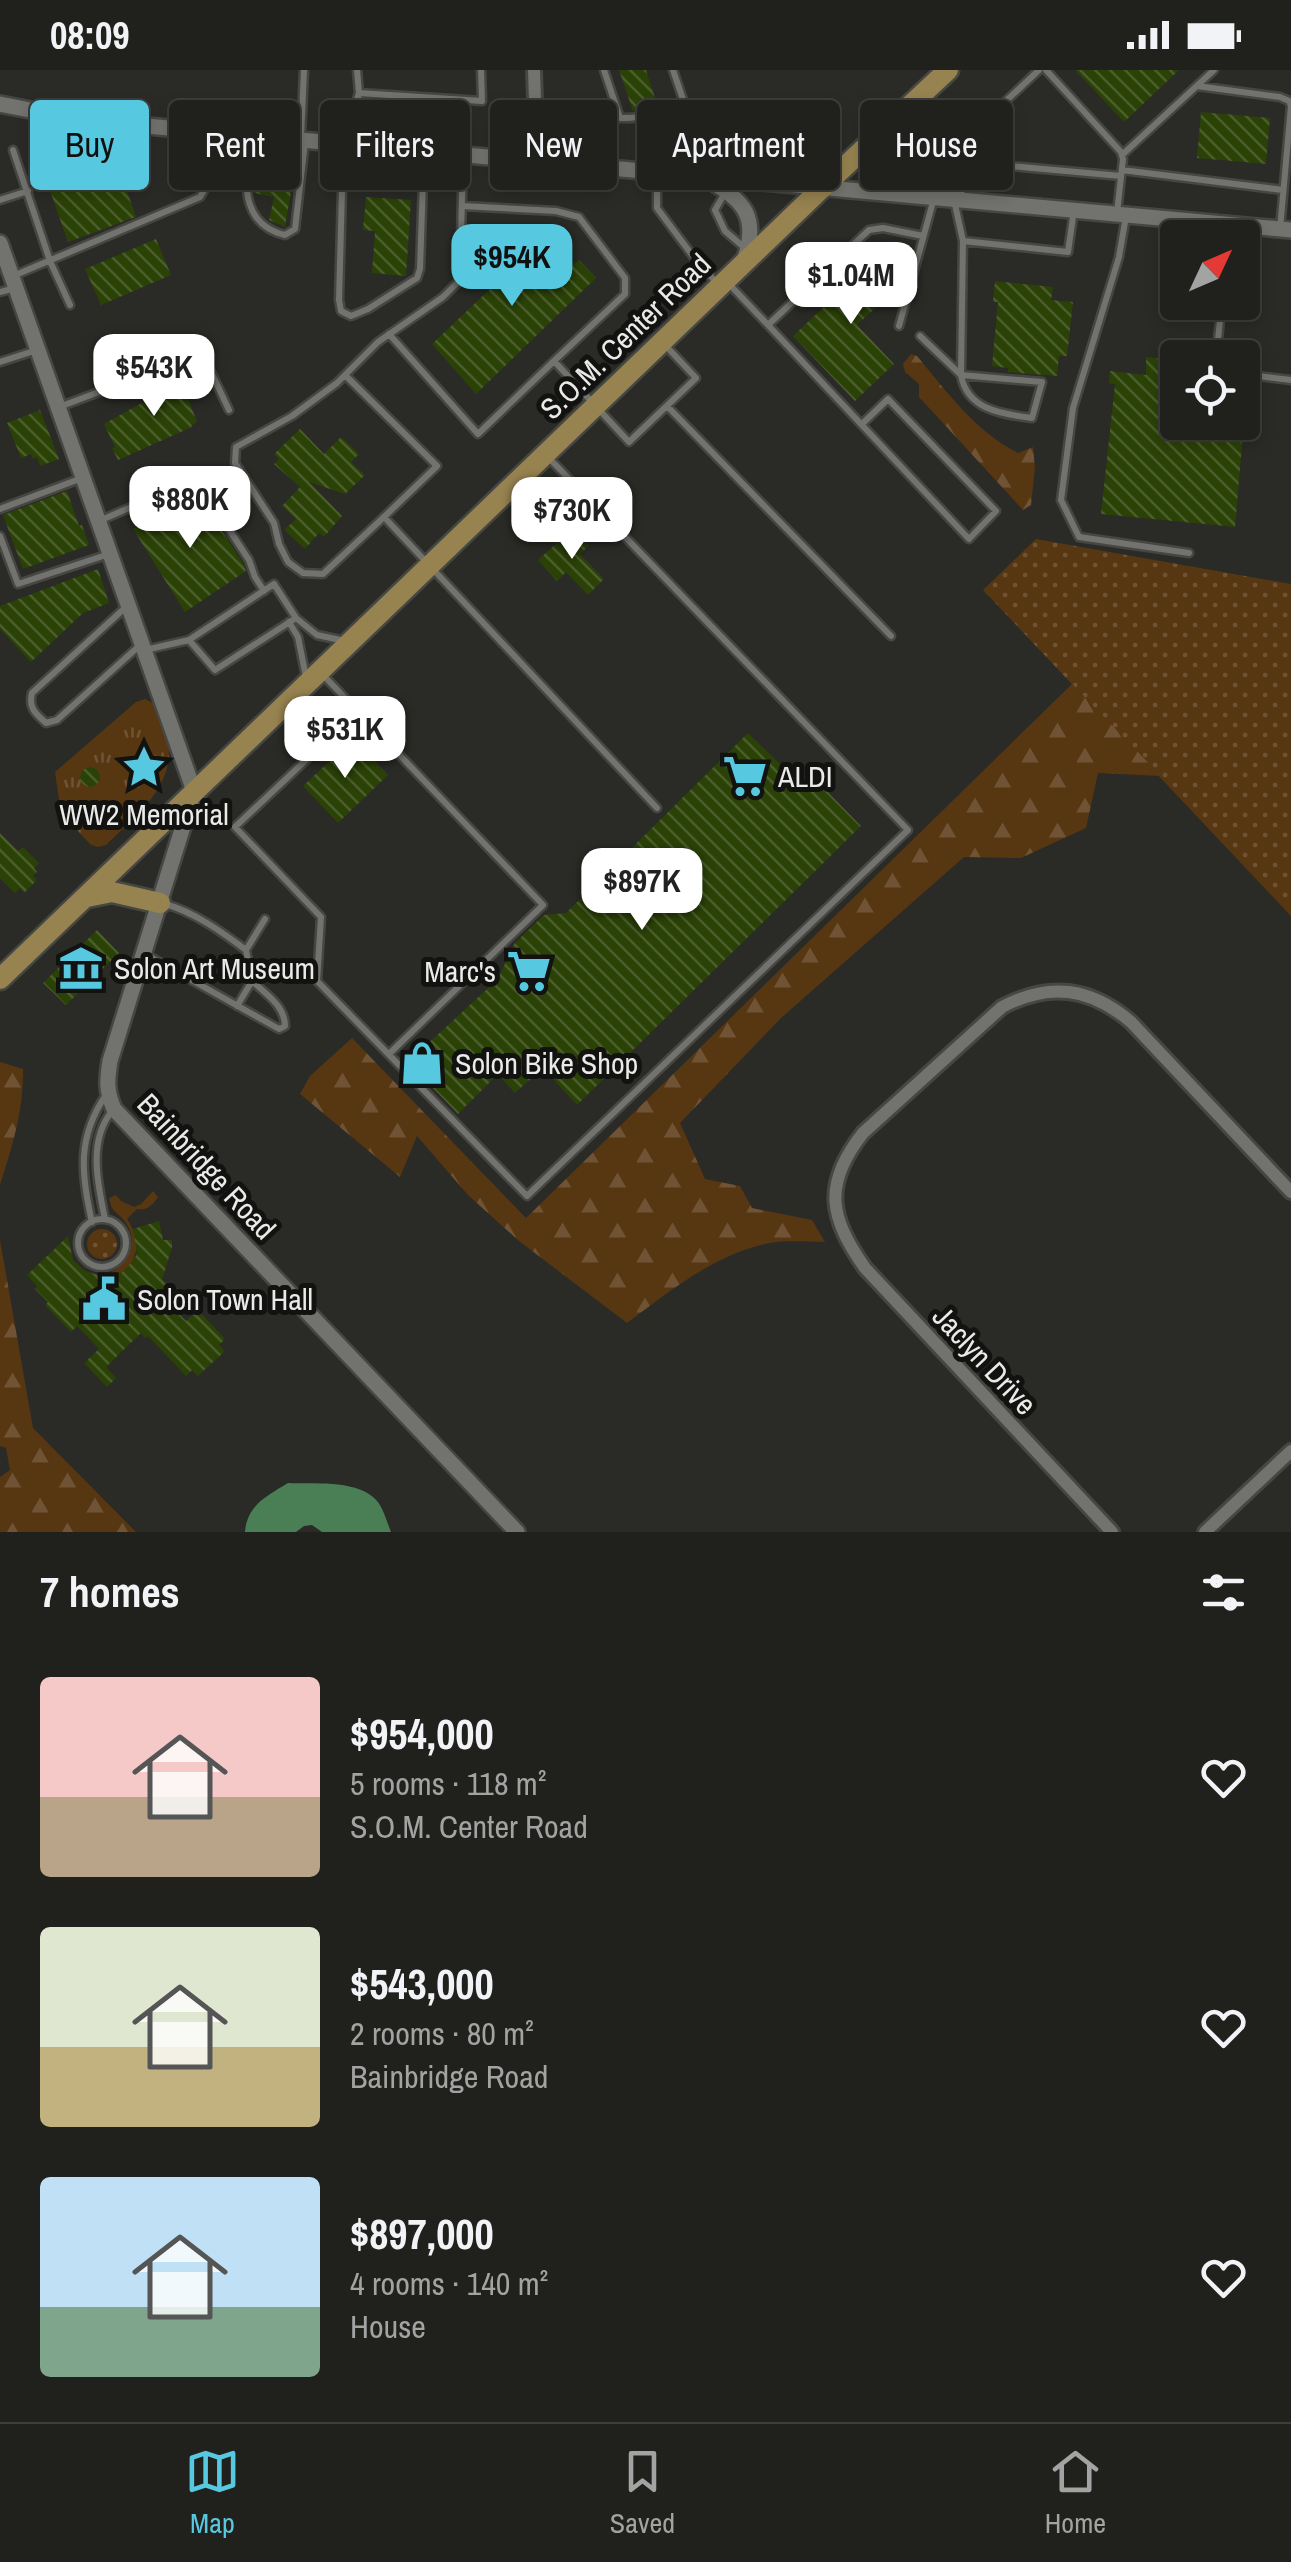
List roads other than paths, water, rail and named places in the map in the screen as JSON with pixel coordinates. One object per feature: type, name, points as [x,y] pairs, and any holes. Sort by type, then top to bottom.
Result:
[{"type":"main road","name":"S.O.M. Center Road","points":[[840,171],[948,70]]},
{"type":"main road","name":"S.O.M. Center Road","points":[[0,979],[820,190]]},
{"type":"main road","points":[[85,897],[112,892],[160,903]]},
{"type":"street","points":[[534,70],[535,100]]},
{"type":"street","points":[[922,94],[906,142],[913,168],[935,185],[974,200]]},
{"type":"street","points":[[0,104],[81,120],[169,128]]},
{"type":"street","points":[[300,140],[320,142]]},
{"type":"street","points":[[840,187],[1160,220]]},
{"type":"street","points":[[727,190],[743,207],[750,225],[745,258]]},
{"type":"street","points":[[1260,230],[1286,230]]},
{"type":"street","points":[[0,243],[7,278],[38,349],[194,791]]},
{"type":"street","name":"Bainbridge Road","points":[[194,791],[110,1061],[106,1080],[111,1101],[517,1532]]},
{"type":"street","name":"Jaclyn Drive","points":[[1112,1532],[864,1268],[850,1248],[835,1212],[835,1196],[850,1150],[863,1133],[1002,1007],[1021,997],[1058,990],[1097,998],[1114,1007],[1291,1192]]},
{"type":"street","points":[[1205,1532],[1291,1451]]},
{"type":"lane","points":[[300,178],[304,70]]},
{"type":"lane","points":[[357,70],[360,100]]},
{"type":"lane","points":[[360,93],[482,102],[481,70]]},
{"type":"lane","points":[[604,70],[620,118],[637,118]]},
{"type":"lane","points":[[673,70],[683,100]]},
{"type":"lane","points":[[1189,553],[1079,537],[1061,500],[1073,408],[1119,257],[1122,214],[1122,173],[1122,156],[1042,70],[976,129],[971,140],[976,156],[988,164],[1122,173],[1284,190]]},
{"type":"lane","points":[[1122,156],[1214,70]]},
{"type":"lane","points":[[1197,86],[1280,96],[1289,101],[1286,230]]},
{"type":"lane","points":[[357,100],[360,93]]},
{"type":"lane","points":[[14,150],[50,261],[70,305]]},
{"type":"lane","points":[[7,278],[200,196],[204,190]]},
{"type":"lane","points":[[246,190],[248,203],[260,220],[285,235],[296,229],[299,190]]},
{"type":"lane","points":[[342,190],[338,300],[341,311],[350,316],[417,278],[424,190]]},
{"type":"lane","points":[[346,374],[437,466],[323,574],[303,573],[288,562],[274,522],[234,463],[236,447],[292,416],[346,374],[378,342],[443,297],[460,280],[462,190]]},
{"type":"lane","points":[[658,190],[658,208],[698,263],[768,325],[968,538],[996,512],[888,399],[862,424]]},
{"type":"lane","points":[[727,190],[715,210],[745,258]]},
{"type":"lane","points":[[0,200],[28,191]]},
{"type":"lane","points":[[899,326],[934,196]]},
{"type":"lane","points":[[920,336],[961,375],[1042,382],[1032,418],[1000,414],[974,402],[961,382],[961,375],[963,241],[954,199]]},
{"type":"lane","points":[[389,334],[478,434],[625,294],[625,278],[579,218],[556,211],[462,206]]},
{"type":"lane","points":[[963,241],[1068,252],[1074,210]]},
{"type":"lane","points":[[768,325],[869,230],[883,228],[923,236]]},
{"type":"lane","points":[[554,361],[628,442],[696,378],[662,342]]},
{"type":"lane","points":[[0,362],[38,349]]},
{"type":"lane","points":[[58,408],[202,353],[229,410]]},
{"type":"lane","points":[[1260,376],[1291,380]]},
{"type":"lane","points":[[666,406],[891,636]]},
{"type":"lane","points":[[358,711],[234,827],[321,917],[317,981],[526,1196],[908,830],[545,454]]},
{"type":"lane","points":[[0,509],[83,478]]},
{"type":"lane","points":[[98,521],[196,478],[249,560],[264,591]]},
{"type":"lane","points":[[384,517],[656,808]]},
{"type":"lane","points":[[0,536],[18,584],[110,554]]},
{"type":"lane","points":[[128,605],[32,693],[29,702],[46,722],[56,720],[143,647],[189,640],[274,584],[313,677],[358,711],[543,905],[388,1054]]},
{"type":"lane","points":[[292,620],[320,637],[350,642]]},
{"type":"lane","points":[[189,640],[215,670],[292,620]]},
{"type":"lane","points":[[144,953],[279,1029],[285,1026],[282,1010],[252,981],[246,950],[223,932],[177,907],[160,903]]},
{"type":"lane","points":[[246,950],[265,920]]},
{"type":"lane","points":[[237,1006],[252,981]]},
{"type":"lane","points":[[105,1220],[96,1176],[111,1101]]},
{"type":"lane","points":[[92,1222],[82,1158],[94,1112],[111,1101]]},
{"type":"lane","points":[[105,1220],[120,1227],[126,1241],[122,1257],[110,1266],[86,1262],[78,1249],[80,1234],[92,1222],[105,1220]]},
{"type":"place","name":"WW2 Memorial","points":[[144,767]]},
{"type":"place","name":"ALDI","points":[[745,776]]},
{"type":"place","name":"Solon Art Museum","points":[[81,968]]},
{"type":"place","name":"Marc's","points":[[529,971]]},
{"type":"place","name":"Solon Bike Shop","points":[[422,1063]]},
{"type":"place","name":"Solon Town Hall","points":[[104,1299]]}]
